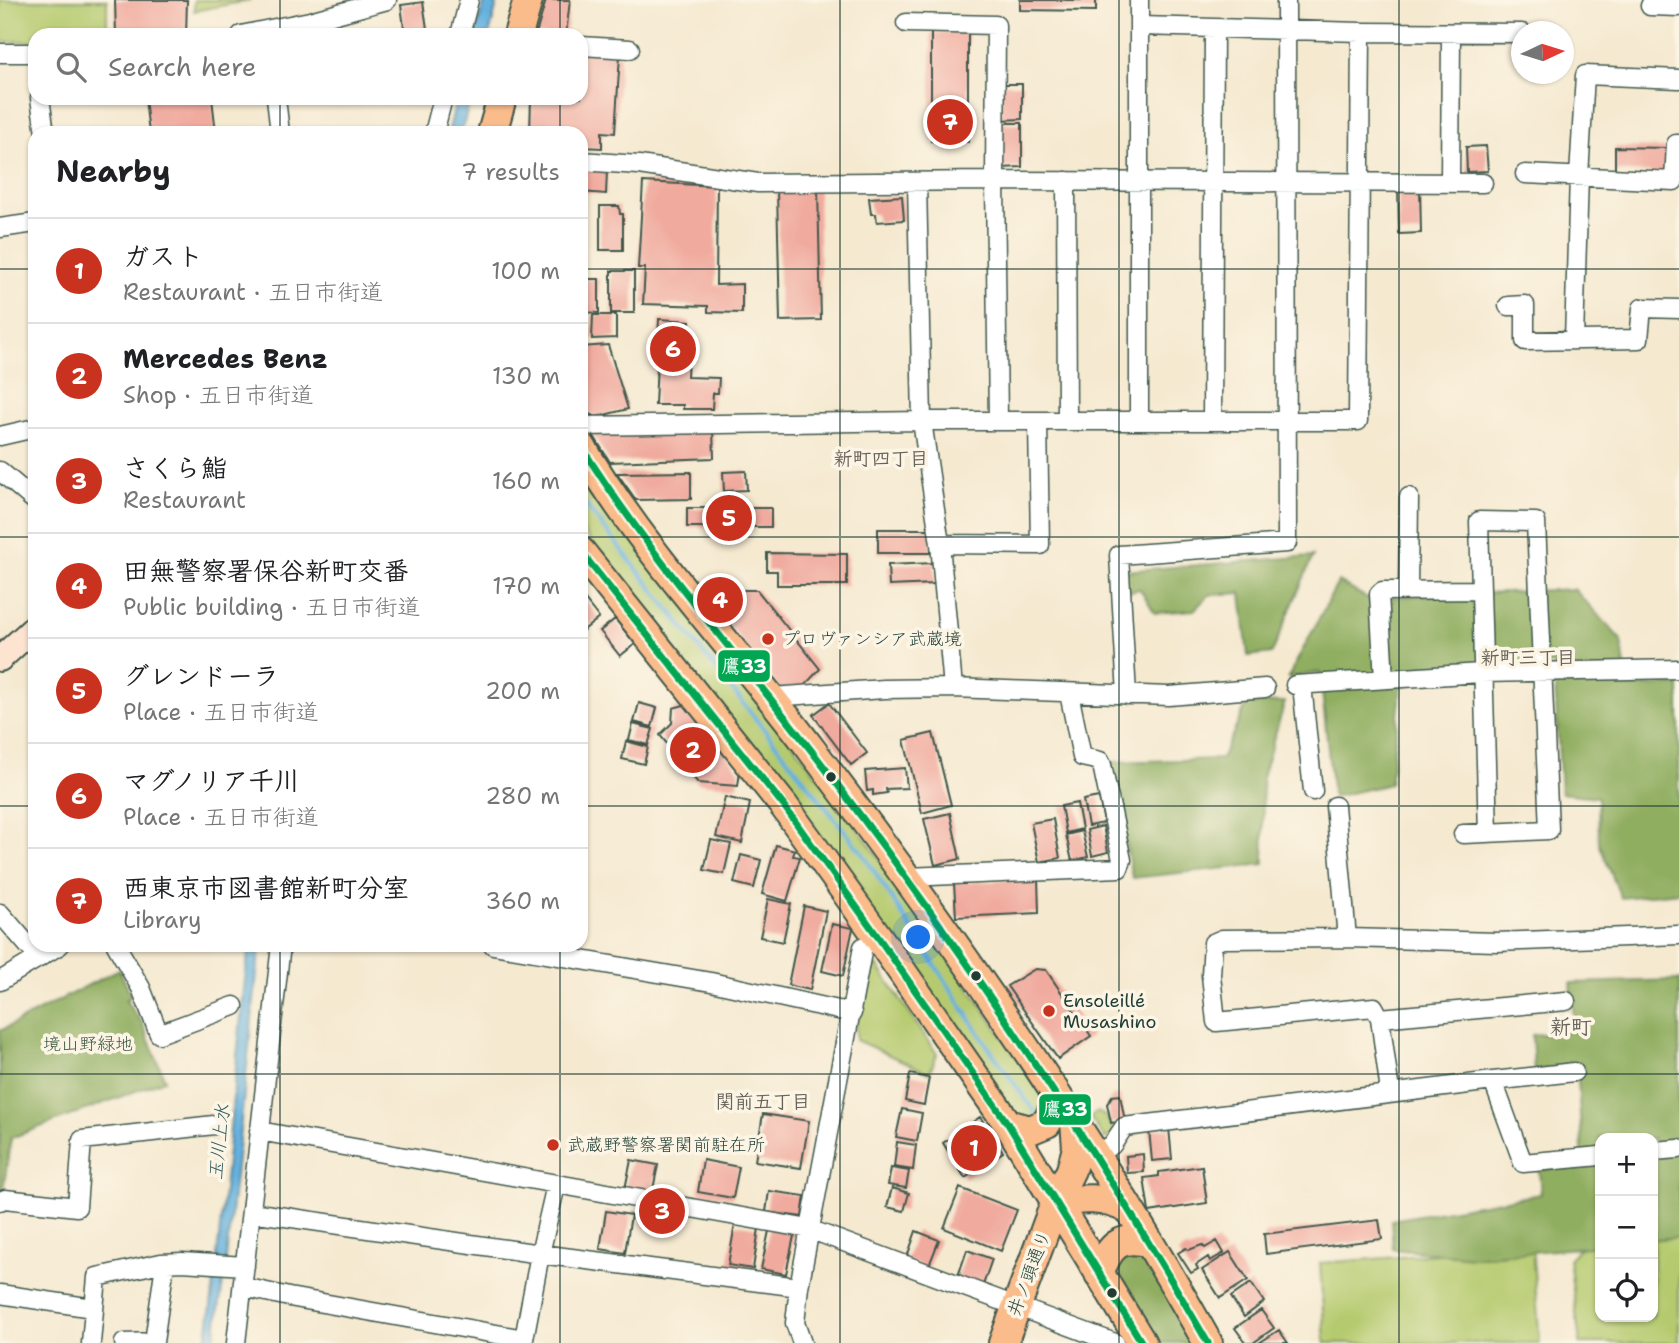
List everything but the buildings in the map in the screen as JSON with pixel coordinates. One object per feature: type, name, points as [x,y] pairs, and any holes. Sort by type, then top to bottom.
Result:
[{"type":"main road","points":[[520,28],[528,0]]},
{"type":"main road","points":[[494,126],[500,105]]},
{"type":"main road","points":[[505,126],[507,105]]},
{"type":"main road","points":[[588,457],[626,514],[772,697],[907,877],[1075,1122],[1208,1343]]},
{"type":"main road","points":[[588,561],[784,806],[1009,1124],[1099,1274],[1135,1343]]},
{"type":"main road","points":[[0,659],[28,633]]},
{"type":"main road","points":[[1009,1124],[1030,1130],[1047,1124],[1054,1107],[1054,1090]]},
{"type":"main road","name":"井ノ頭通り","points":[[1003,1343],[1055,1203],[1071,1170],[1077,1148],[1075,1122]]},
{"type":"main road","points":[[1055,1203],[1088,1197],[1111,1200],[1128,1209]]},
{"type":"main road","points":[[1099,1274],[1105,1256],[1121,1242],[1130,1240],[1149,1243]]},
{"type":"street","points":[[283,28],[387,0]]},
{"type":"street","points":[[462,28],[469,0]]},
{"type":"street","points":[[1139,0],[1139,421]]},
{"type":"street","points":[[1127,695],[1119,555],[1287,543],[1286,0]]},
{"type":"street","points":[[1653,0],[1650,6],[1679,7]]},
{"type":"street","points":[[906,23],[996,24],[998,421]]},
{"type":"street","points":[[1140,26],[1286,31],[1511,33]]},
{"type":"street","points":[[1212,421],[1214,28]]},
{"type":"street","points":[[588,426],[922,421],[1358,421],[1360,32]]},
{"type":"street","points":[[1450,182],[1451,34]]},
{"type":"street","points":[[588,47],[630,50]]},
{"type":"street","points":[[0,53],[28,55]]},
{"type":"street","points":[[1574,340],[1585,75],[1679,79]]},
{"type":"street","points":[[41,105],[44,126]]},
{"type":"street","points":[[277,105],[279,126]]},
{"type":"street","points":[[436,126],[441,105]]},
{"type":"street","points":[[1525,174],[1674,181],[1676,144],[1679,144]]},
{"type":"street","points":[[588,161],[639,165],[758,183],[1483,183]]},
{"type":"street","points":[[1066,181],[1067,421]]},
{"type":"street","points":[[917,182],[922,421],[940,544],[953,688]]},
{"type":"street","points":[[0,228],[28,224]]},
{"type":"street","points":[[1508,306],[1525,305],[1525,341],[1639,339],[1642,308],[1679,309]]},
{"type":"street","points":[[940,544],[1040,545],[1038,421]]},
{"type":"street","points":[[0,436],[28,430]]},
{"type":"street","points":[[0,471],[28,495]]},
{"type":"street","points":[[1408,590],[1409,497]]},
{"type":"street","points":[[1463,834],[1488,833],[1549,830],[1536,522],[1479,521],[1481,673],[1488,833]]},
{"type":"street","points":[[1384,679],[1379,594],[1408,590],[1480,590]]},
{"type":"street","points":[[1313,791],[1299,685],[1481,673],[1679,669]]},
{"type":"street","points":[[772,697],[884,689],[953,688],[1169,696],[1265,688]]},
{"type":"street","points":[[907,877],[1119,868],[1122,860],[1102,765],[1100,761],[1082,757],[1069,693]]},
{"type":"street","points":[[1335,806],[1347,938]]},
{"type":"street","points":[[0,913],[28,945]]},
{"type":"street","points":[[1390,1092],[1380,1018],[1374,1007],[1216,1022],[1211,975],[1213,943],[1222,939],[1347,938],[1497,942],[1679,935]]},
{"type":"street","points":[[802,1343],[795,1323],[809,1229],[863,947],[878,937]]},
{"type":"street","points":[[34,952],[39,958]]},
{"type":"street","points":[[0,981],[49,952]]},
{"type":"street","points":[[120,952],[141,988],[159,1034],[234,1006]]},
{"type":"street","points":[[229,1265],[251,1212],[280,952]]},
{"type":"street","points":[[534,952],[711,982],[852,1013]]},
{"type":"street","points":[[1380,1018],[1566,1001]]},
{"type":"street","points":[[1095,1154],[1112,1145],[1124,1127],[1390,1092],[1574,1072]]},
{"type":"street","points":[[1493,1081],[1523,1163],[1595,1156]]},
{"type":"street","points":[[0,1201],[5,1199],[78,1207],[82,1140],[214,1125]]},
{"type":"street","points":[[259,1131],[809,1229],[1016,1307],[1135,1343]]},
{"type":"street","points":[[1658,1151],[1679,1149]]},
{"type":"street","points":[[244,1287],[524,1339],[556,1185]]},
{"type":"street","points":[[251,1212],[540,1254],[799,1287]]},
{"type":"street","points":[[91,1343],[97,1277],[161,1263],[229,1265]]},
{"type":"street","points":[[124,1343],[153,1342],[163,1271],[161,1263]]},
{"type":"street","points":[[229,1265],[244,1287],[236,1343]]},
{"type":"street","points":[[0,1294],[93,1308]]},
{"type":"green space","points":[[0,0],[107,0],[107,28],[28,28],[28,41],[0,42]]},
{"type":"green space","points":[[194,0],[251,0],[194,11]]},
{"type":"green space","points":[[588,474],[870,845],[1047,1100],[1034,1119],[1014,1115],[588,537]]},
{"type":"green space","points":[[1313,556],[1272,653],[1248,656],[1241,593],[1209,595],[1194,610],[1155,613],[1140,589],[1123,593],[1124,571]]},
{"type":"green space","points":[[1338,582],[1367,598],[1574,589],[1621,640],[1628,686],[1679,685],[1679,892],[1621,898],[1599,843],[1598,797],[1561,793],[1554,664],[1403,673],[1390,784],[1333,797],[1320,672],[1288,678]]},
{"type":"green space","points":[[1285,702],[1262,777],[1264,864],[1132,878],[1111,762],[1221,759],[1247,704]]},
{"type":"green space","points":[[877,965],[937,1054],[929,1073],[856,1040],[857,1013],[871,969]]},
{"type":"green space","name":"境山野緑地","points":[[119,969],[131,995],[126,1001],[142,1023],[165,1080],[11,1138],[0,1198],[0,1031]]},
{"type":"green space","points":[[1679,980],[1679,1237],[1658,1239],[1658,1133],[1595,1133],[1595,1246],[1472,1257],[1393,1249],[1391,1220],[1541,1194],[1539,1170],[1583,1165],[1577,1065],[1534,1071],[1532,1035],[1575,1031],[1571,983]]},
{"type":"green space","points":[[1098,1112],[1105,1116],[1114,1130],[1112,1136],[1105,1139],[1090,1117]]},
{"type":"green space","points":[[1679,1236],[1679,1343],[1580,1343],[1569,1259],[1583,1244],[1595,1243],[1595,1322],[1658,1322],[1658,1238]]},
{"type":"green space","points":[[1532,1247],[1540,1343],[1325,1343],[1320,1263]]},
{"type":"green space","points":[[1130,1252],[1146,1254],[1198,1343],[1159,1343],[1114,1264]]},
{"type":"water","points":[[485,0],[498,0],[491,28],[477,28]]},
{"type":"water","points":[[455,105],[469,105],[463,126],[450,126]]},
{"type":"water","points":[[248,952],[259,952],[225,1269],[214,1343],[206,1343],[218,1244]]},
{"type":"waterway","points":[[588,508],[863,854],[987,1045],[1034,1111]]},
{"type":"transit line","name":"鷹33","points":[[588,457],[641,534],[887,851],[984,988],[1122,1199],[1208,1343]]},
{"type":"transit line","name":"鷹33","points":[[588,561],[784,806],[878,937],[1008,1124],[1142,1343]]},
{"type":"place","name":"西東京市図書館新町分室","points":[[950,122]]},
{"type":"place","name":"マグノリア千川","points":[[673,349]]},
{"type":"place","name":"グレンドーラ","points":[[729,518]]},
{"type":"place","name":"田無警察署保谷新町交番","points":[[720,600]]},
{"type":"place","name":"プロヴァンシア武蔵境","points":[[768,639]]},
{"type":"place","name":"Mercedes Benz","points":[[693,750]]},
{"type":"place","name":"Ensoleillé Musashino","points":[[1049,1011]]},
{"type":"place","name":"武蔵野警察署関前駐在所","points":[[553,1145]]},
{"type":"place","name":"ガスト","points":[[974,1148]]},
{"type":"place","name":"さくら鮨","points":[[662,1211]]},
{"type":"district","name":"新町四丁目","points":[[881,458]]},
{"type":"district","name":"新町三丁目","points":[[1528,657]]},
{"type":"district","name":"新町","points":[[1571,1027]]},
{"type":"district","name":"関前五丁目","points":[[763,1101]]},
{"type":"water label","name":"玉川上水","points":[[219,1142]]}]
